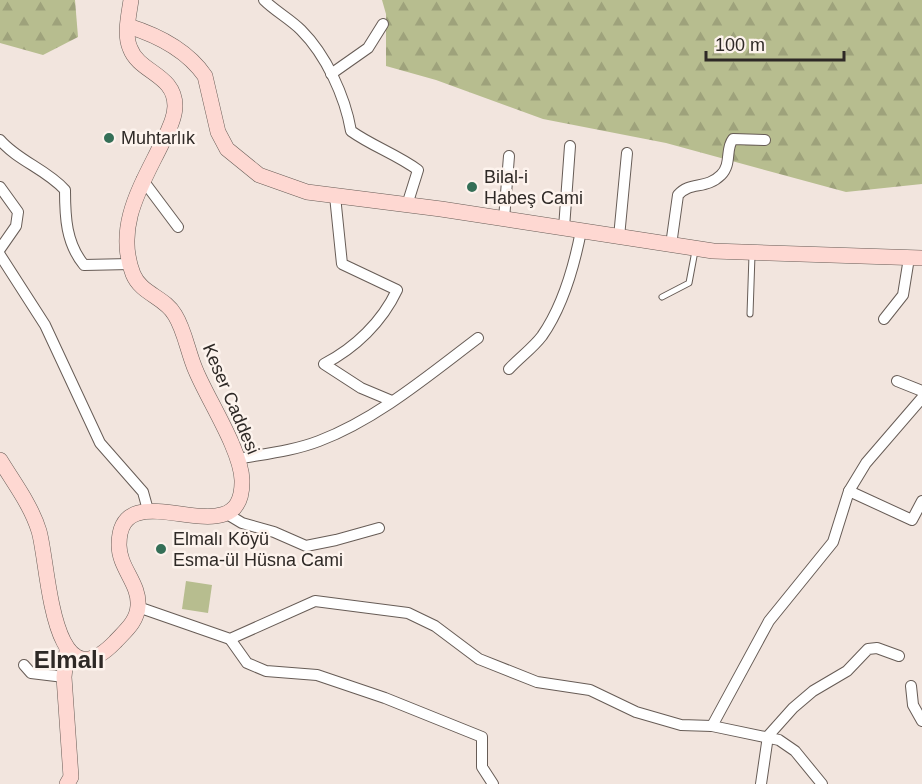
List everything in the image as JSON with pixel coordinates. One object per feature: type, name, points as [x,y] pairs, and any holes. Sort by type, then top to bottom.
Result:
[{"type":"street","name":"Keser Caddesi","points":[[131,0],[128,42],[132,54],[165,80],[175,100],[170,126],[142,179],[128,222],[127,245],[130,264],[141,286],[174,313],[197,375],[237,459],[242,476],[241,490],[236,504],[226,514]]},
{"type":"street","points":[[264,0],[301,30],[331,74],[348,114],[351,131],[369,144],[400,157],[418,170],[407,205]]},
{"type":"street","points":[[331,74],[368,48],[383,24]]},
{"type":"street","points":[[128,26],[173,46],[199,67],[206,76],[221,141],[240,162],[259,176],[276,183],[307,192],[504,219],[695,249],[752,255],[916,258],[903,295],[884,319]]},
{"type":"street","points":[[671,245],[678,195],[687,188],[705,186],[723,174],[728,166],[730,142],[733,139],[765,140]]},
{"type":"street","points":[[0,140],[11,153],[55,179],[65,190],[63,217],[78,258],[84,265],[130,264]]},
{"type":"street","points":[[564,228],[570,146]]},
{"type":"street","points":[[619,237],[627,153]]},
{"type":"street","points":[[504,219],[509,156]]},
{"type":"street","points":[[142,179],[178,227]]},
{"type":"street","points":[[0,187],[18,212],[16,226],[0,249]]},
{"type":"street","points":[[335,195],[342,264],[396,290],[389,307],[347,352],[324,364],[361,388],[392,401]]},
{"type":"street","points":[[509,369],[541,336],[562,298],[576,259],[581,231]]},
{"type":"street","points":[[0,255],[50,334],[100,443],[143,492],[148,510]]},
{"type":"street","points":[[237,459],[300,448],[320,441],[392,401],[477,338]]},
{"type":"street","points":[[897,381],[922,392]]},
{"type":"street","points":[[712,726],[769,621],[833,542],[849,491],[866,463],[922,398]]},
{"type":"street","points":[[0,460],[35,519],[56,620],[67,650],[64,677],[71,777],[67,784]]},
{"type":"street","points":[[849,491],[912,520],[922,501]]},
{"type":"street","points":[[67,650],[84,660],[103,653],[131,624],[138,607],[137,592],[120,557],[119,542],[125,523],[136,514],[148,510],[206,517],[226,514],[242,524],[274,532],[306,546],[379,528]]},
{"type":"street","points":[[230,639],[315,601],[408,614],[435,626],[478,659],[537,682],[590,690],[636,712],[681,725],[712,726],[768,736],[795,751],[822,784]]},
{"type":"street","points":[[138,607],[230,639],[247,663],[266,671],[317,675],[385,698],[482,737],[483,767],[493,784]]},
{"type":"street","points":[[761,784],[768,736],[803,699],[847,672],[868,649],[877,648],[900,656]]},
{"type":"street","points":[[24,665],[31,673],[64,677]]},
{"type":"street","points":[[911,687],[913,705],[922,721]]},
{"type":"lane","points":[[662,297],[689,283],[695,249]]},
{"type":"lane","points":[[750,314],[752,255]]},
{"type":"green space","points":[[0,0],[75,0],[78,37],[43,55],[0,43]]},
{"type":"green space","points":[[382,0],[922,0],[922,184],[846,192],[666,143],[543,119],[436,80],[386,66],[386,14]]},
{"type":"green space","points":[[186,581],[212,585],[208,613],[182,609]]},
{"type":"place","name":"Muhtarlık","points":[[109,138]]},
{"type":"place","name":"Bilal-i Habeş Cami","points":[[472,187]]},
{"type":"place","name":"Elmalı Köyü Esma-ül Hüsna Cami","points":[[161,549]]},
{"type":"district","name":"Elmalı","points":[[69,660]]}]
